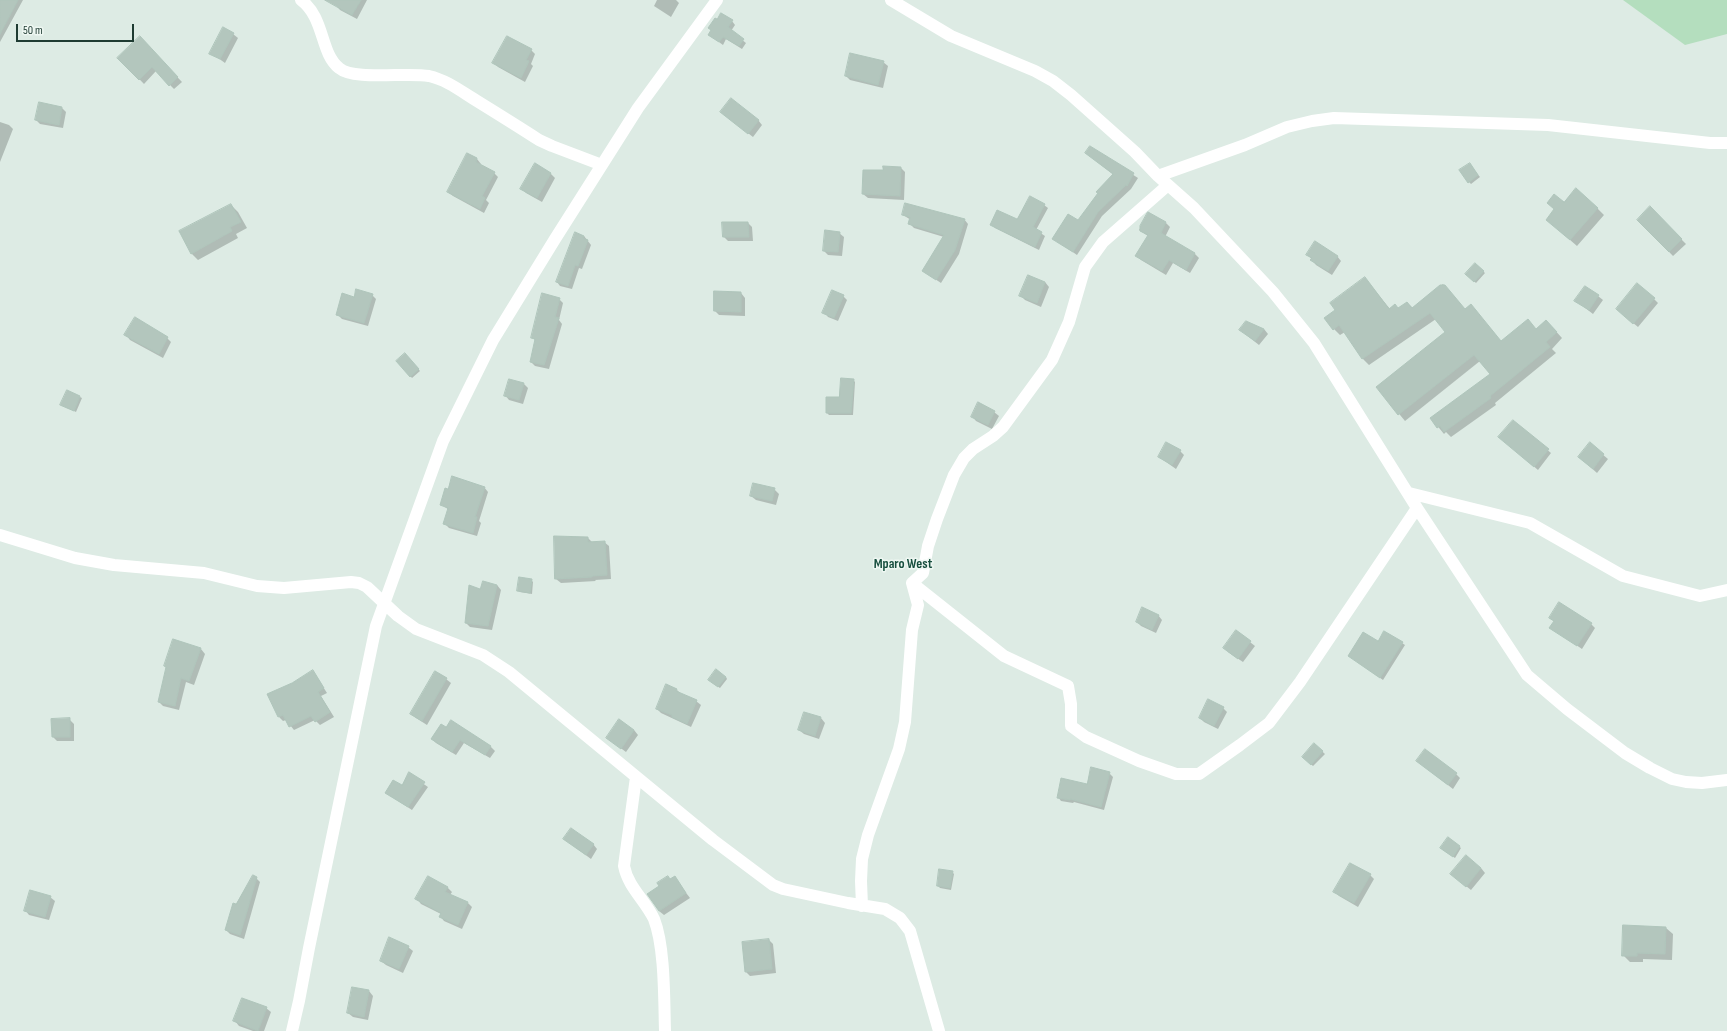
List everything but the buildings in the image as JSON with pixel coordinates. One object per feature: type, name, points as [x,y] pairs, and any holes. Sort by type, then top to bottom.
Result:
[{"type":"street","points":[[301,0],[305,3],[317,20],[332,61],[347,73],[356,75],[410,74],[430,76],[442,81],[539,140],[602,164]]},
{"type":"street","points":[[292,1031],[376,626],[443,441],[493,340],[602,164],[638,108],[717,0]]},
{"type":"street","points":[[891,0],[951,36],[1035,71],[1053,81],[1135,152],[1158,176],[1200,214],[1273,292],[1305,330],[1409,493],[1417,508],[1527,675],[1545,691],[1625,753],[1650,768],[1672,779],[1686,782],[1702,783],[1727,780]]},
{"type":"street","points":[[1158,176],[1245,146],[1287,127],[1334,118],[1548,125],[1710,143],[1727,143]]},
{"type":"street","points":[[912,583],[924,573],[928,546],[937,519],[954,475],[964,458],[973,449],[1003,427],[1052,360],[1069,322],[1085,267],[1103,242],[1168,185]]},
{"type":"street","points":[[1409,493],[1530,523],[1623,576],[1700,596],[1727,590]]},
{"type":"street","points":[[912,583],[1004,656],[1068,686],[1071,704],[1071,726],[1086,737],[1139,761],[1176,774],[1199,774],[1269,723],[1300,682],[1417,508]]},
{"type":"street","points":[[0,536],[75,558],[114,565],[204,573],[257,586],[284,588],[360,583],[376,594],[384,604],[416,629],[483,655],[509,672],[713,840],[773,885],[784,889],[862,906],[885,909],[900,918],[910,931],[939,1031]]},
{"type":"street","points":[[862,906],[862,859],[868,835],[899,749],[905,722],[912,630],[918,605],[912,583]]},
{"type":"street","points":[[636,777],[624,866],[628,880],[647,905],[659,936],[663,979],[665,1031]]},
{"type":"green space","points":[[1623,0],[1727,0],[1727,34],[1685,45]]},
{"type":"district","name":"Mparo West","points":[[903,564]]}]
